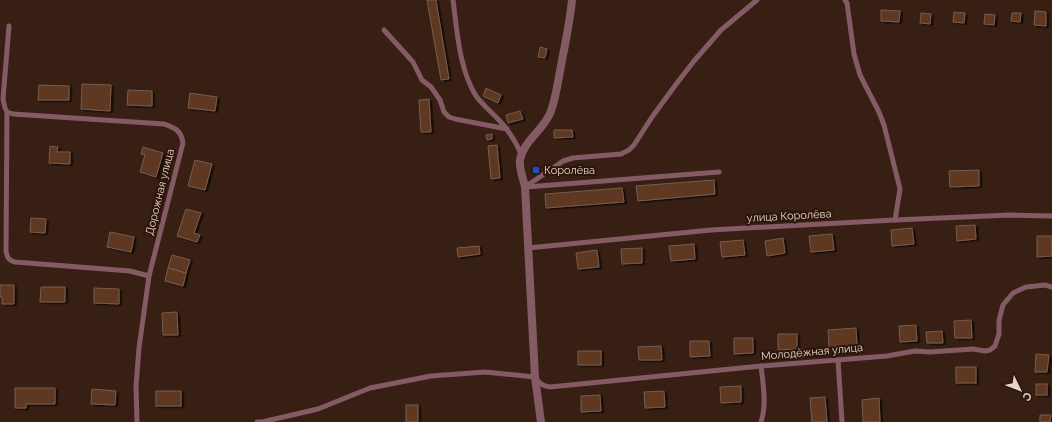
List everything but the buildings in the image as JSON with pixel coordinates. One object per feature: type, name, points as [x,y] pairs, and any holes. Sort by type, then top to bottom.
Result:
[{"type":"street","points":[[541,422],[535,377],[524,187],[520,161],[524,148],[546,122],[551,112],[565,44],[572,0]]},
{"type":"lane","points":[[453,0],[460,50],[468,79],[476,96],[508,130],[522,154]]},
{"type":"lane","points":[[524,187],[563,161],[573,158],[621,154],[629,150],[677,83],[721,30],[757,0]]},
{"type":"lane","points":[[844,0],[847,3],[854,54],[860,75],[884,125],[900,189],[895,220]]},
{"type":"lane","points":[[9,26],[3,99],[4,108],[7,112],[7,258],[15,262],[130,271],[149,276]]},
{"type":"lane","points":[[384,30],[413,62],[422,80],[431,87],[440,100],[444,112],[455,119],[508,130]]},
{"type":"lane","name":"Дорожная улица","points":[[7,112],[13,114],[164,124],[173,127],[180,132],[183,143],[149,276],[139,348],[136,386],[137,422]]},
{"type":"lane","points":[[524,187],[719,172]]},
{"type":"lane","name":"улица Королёва","points":[[528,248],[711,230],[1010,215],[1052,216]]},
{"type":"lane","name":"Молодёжная улица","points":[[535,377],[541,384],[550,387],[761,366],[887,356],[915,351],[930,352],[974,349],[985,351],[990,350],[995,346],[999,334],[999,320],[1003,305],[1013,293],[1026,287],[1045,285],[1052,288]]},
{"type":"lane","points":[[838,360],[842,422]]},
{"type":"lane","points":[[761,366],[765,406],[761,422]]},
{"type":"lane","points":[[257,422],[318,409],[370,388],[432,376],[485,372],[535,377]]},
{"type":"place","name":"Королёва","points":[[536,170]]}]
